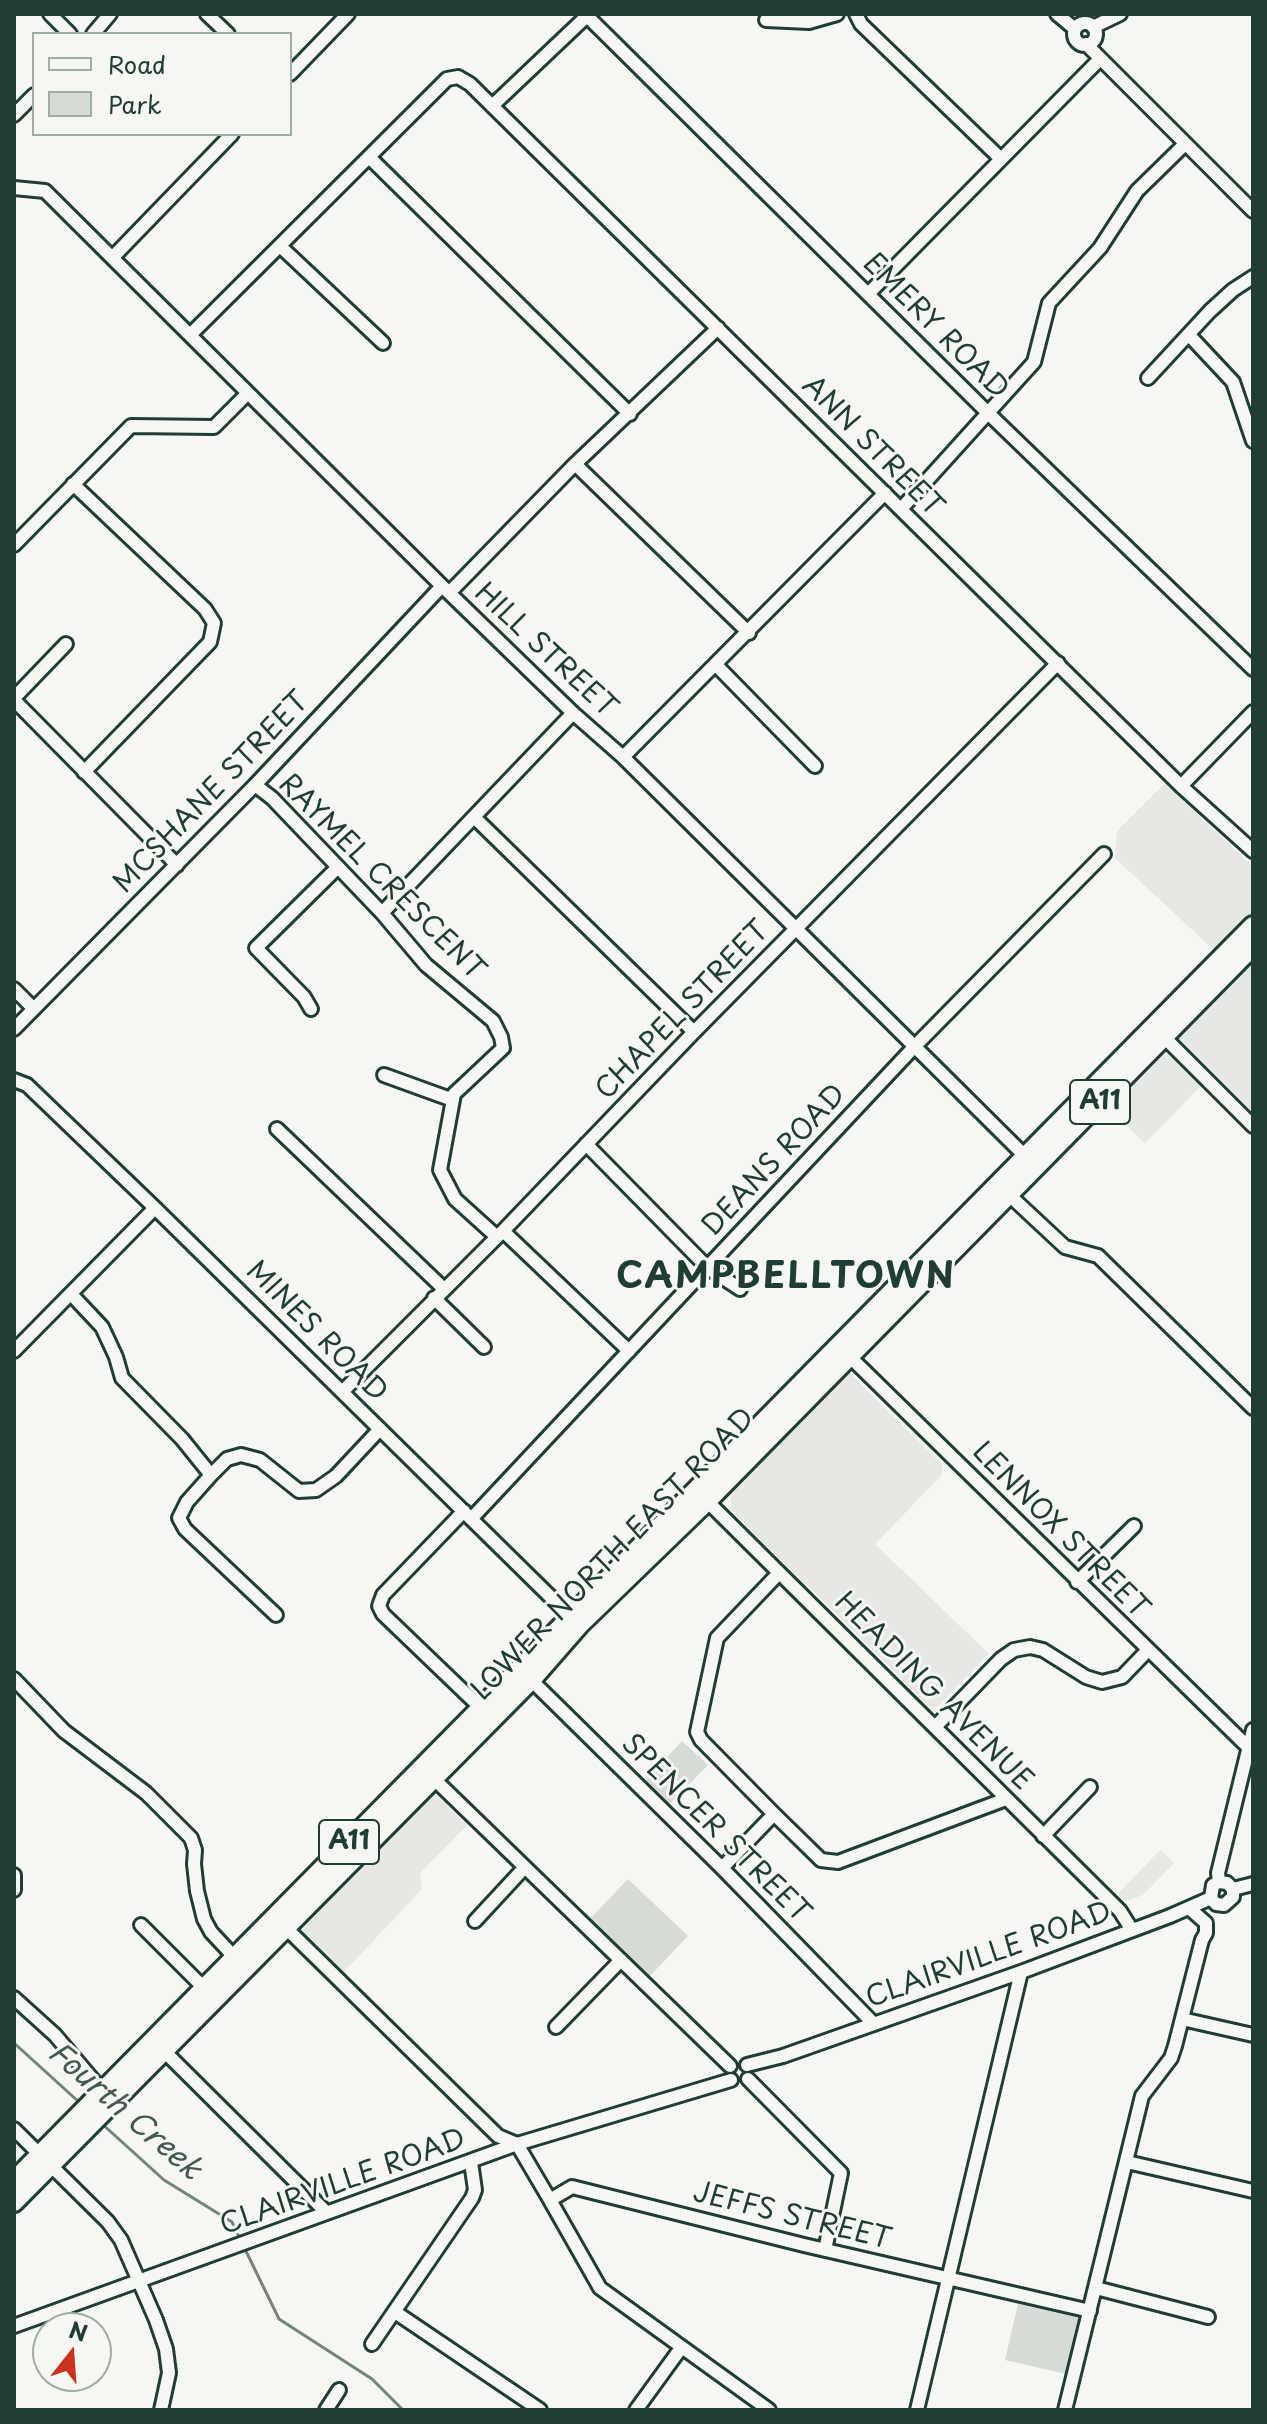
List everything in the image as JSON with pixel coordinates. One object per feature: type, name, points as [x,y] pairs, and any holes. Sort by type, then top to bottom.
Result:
[{"type":"main road","name":"LOWER NORTH EAST ROAD","points":[[97,2108],[164,2051],[239,1963],[526,1674],[575,1620],[1032,1162],[1159,1032],[1253,926]]},
{"type":"main road","name":"LOWER NORTH EAST ROAD","points":[[1159,1032],[1253,946]]},
{"type":"main road","name":"LOWER NORTH EAST ROAD","points":[[428,1773],[482,1709],[526,1674]]},
{"type":"main road","name":"LOWER NORTH EAST ROAD","points":[[14,2202],[45,2160],[97,2108],[204,1988],[239,1963]]},
{"type":"main road","name":"LOWER NORTH EAST ROAD","points":[[14,2181],[45,2160]]},
{"type":"street","points":[[50,14],[68,32]]},
{"type":"street","points":[[95,32],[110,14]]},
{"type":"street","points":[[207,14],[226,32]]},
{"type":"street","points":[[292,72],[348,14]]},
{"type":"street","points":[[766,20],[809,22],[837,14]]},
{"type":"street","points":[[856,14],[861,24],[1000,158]]},
{"type":"street","points":[[1057,14],[1075,29]]},
{"type":"street","points":[[1120,14],[1093,27],[1083,23],[1075,29],[1077,41],[1086,44],[1253,211]]},
{"type":"street","points":[[492,106],[588,15]]},
{"type":"street","name":"EMERY ROAD","points":[[588,15],[988,413],[1253,669]]},
{"type":"street","points":[[1086,44],[1095,38],[1093,27]]},
{"type":"street","points":[[868,294],[1099,60]]},
{"type":"street","name":"ANN STREET","points":[[369,157],[447,79],[458,77],[470,84],[1181,786],[1253,851]]},
{"type":"street","points":[[14,115],[32,97]]},
{"type":"street","points":[[113,257],[230,136]]},
{"type":"street","points":[[901,509],[1034,362],[1049,303],[1100,248],[1137,191],[1185,144]]},
{"type":"street","points":[[190,335],[369,157],[630,414]]},
{"type":"street","name":"HILL STREET","points":[[14,188],[45,191],[445,590],[623,757],[1032,1162]]},
{"type":"street","points":[[280,246],[383,343]]},
{"type":"street","points":[[1148,378],[1233,290],[1253,277]]},
{"type":"street","name":"MCSHANE STREET","points":[[14,1029],[445,590],[718,328]]},
{"type":"street","points":[[1189,335],[1233,382],[1253,441]]},
{"type":"street","points":[[14,545],[131,426],[214,427],[248,393]]},
{"type":"street","points":[[575,464],[749,633]]},
{"type":"street","points":[[73,484],[205,609],[214,623],[210,642],[84,772]]},
{"type":"street","points":[[623,757],[717,666],[885,493]]},
{"type":"street","points":[[66,644],[14,699],[177,865]]},
{"type":"street","name":"CHAPEL STREET","points":[[342,1392],[1058,663]]},
{"type":"street","points":[[717,666],[815,766]]},
{"type":"street","points":[[1181,786],[1253,712]]},
{"type":"street","points":[[382,913],[573,713]]},
{"type":"street","name":"RAYMEL CRESCENT","points":[[255,785],[272,798],[382,913],[426,965],[493,1021],[503,1048],[454,1094],[453,1100]]},
{"type":"street","points":[[474,817],[694,1032]]},
{"type":"street","name":"DEANS ROAD","points":[[482,1709],[383,1614],[379,1606],[383,1595],[629,1351],[915,1046],[1104,854]]},
{"type":"street","points":[[311,1009],[304,997],[256,948],[338,867]]},
{"type":"street","points":[[14,989],[34,1009]]},
{"type":"street","points":[[1159,1032],[1253,1126]]},
{"type":"street","points":[[384,1075],[453,1100],[440,1170],[455,1199],[500,1234],[629,1351]]},
{"type":"street","name":"MINES ROAD","points":[[14,1080],[27,1085],[155,1208],[575,1620]]},
{"type":"street","points":[[277,1129],[439,1294],[484,1347]]},
{"type":"street","points":[[586,1144],[708,1268],[740,1289]]},
{"type":"street","points":[[1004,1190],[1065,1247],[1098,1256],[1253,1408]]},
{"type":"street","points":[[14,1351],[155,1208]]},
{"type":"street","points":[[71,1294],[102,1327],[122,1378],[182,1439],[211,1475]]},
{"type":"street","name":"LENNOX STREET","points":[[844,1351],[1249,1748]]},
{"type":"street","points":[[276,1615],[185,1529],[179,1518],[187,1502],[227,1459],[241,1455],[260,1460],[299,1491],[316,1490],[336,1476],[380,1429]]},
{"type":"street","name":"HEADING AVENUE","points":[[701,1496],[1120,1911],[1132,1930]]},
{"type":"street","points":[[1077,1582],[1134,1526]]},
{"type":"street","points":[[779,1573],[717,1638],[697,1732],[701,1740],[774,1814],[821,1860],[838,1862],[1006,1799]]},
{"type":"street","points":[[935,1727],[1001,1659],[1014,1650],[1030,1647],[1043,1650],[1086,1677],[1102,1682],[1122,1677],[1147,1651]]},
{"type":"street","name":"SPENCER STREET","points":[[526,1674],[874,2024]]},
{"type":"street","points":[[14,1679],[64,1731],[146,1793],[191,1838],[204,1919],[211,1932],[239,1963]]},
{"type":"street","points":[[1219,1882],[1218,1873],[1253,1730]]},
{"type":"street","points":[[428,1773],[621,1960],[741,2083],[748,2073]]},
{"type":"street","points":[[1043,1836],[1090,1787]]},
{"type":"street","points":[[722,1868],[774,1814]]},
{"type":"street","points":[[475,1921],[525,1867]]},
{"type":"street","points":[[14,1875],[14,1890]]},
{"type":"street","points":[[1219,1882],[1227,1883],[1233,1889],[1233,1897],[1224,1905],[1216,1904],[1211,1898],[1210,1891],[1219,1882]]},
{"type":"street","points":[[1233,1889],[1253,1884]]},
{"type":"street","name":"CLAIRVILLE ROAD","points":[[748,2073],[783,2056],[1021,1972],[1211,1898]]},
{"type":"street","points":[[1065,2410],[1142,2096],[1171,2058],[1207,1929],[1203,1920],[1189,1908]]},
{"type":"street","points":[[280,1922],[498,2136],[517,2144],[600,2288],[769,2410]]},
{"type":"street","points":[[141,1925],[204,1988]]},
{"type":"street","points":[[556,2027],[621,1960]]},
{"type":"street","points":[[917,2410],[1021,1972]]},
{"type":"street","points":[[14,1998],[55,2035],[97,2108]]},
{"type":"street","points":[[1182,2019],[1253,2035]]},
{"type":"street","points":[[164,2051],[327,2213]]},
{"type":"street","points":[[730,2072],[736,2062],[841,2173],[825,2250]]},
{"type":"street","name":"CLAIRVILLE ROAD","points":[[14,2326],[517,2144],[691,2091],[730,2072]]},
{"type":"street","points":[[14,2129],[116,2231],[166,2349],[169,2373],[161,2410]]},
{"type":"street","points":[[372,2344],[472,2198],[475,2190],[471,2162]]},
{"type":"street","points":[[1127,2162],[1253,2191]]},
{"type":"street","name":"JEFFS STREET","points":[[550,2200],[572,2187],[1090,2311]]},
{"type":"street","points":[[1096,2288],[1208,2317]]},
{"type":"street","points":[[395,2312],[540,2410]]},
{"type":"street","points":[[636,2410],[681,2348]]},
{"type":"street","points":[[326,2410],[339,2390]]},
{"type":"shaded area","points":[[1165,783],[1253,867],[1253,916],[1217,953],[1115,858],[1117,831]]},
{"type":"shaded area","points":[[1253,959],[1253,1116],[1212,1075],[1145,1143],[1107,1107]]},
{"type":"shaded area","points":[[849,1373],[942,1464],[942,1475],[875,1544],[989,1654],[937,1707],[930,1707],[732,1511],[730,1495]]},
{"type":"shaded area","points":[[434,1793],[467,1825],[420,1873],[422,1889],[343,1973],[300,1933]]},
{"type":"shaded area","points":[[1160,1850],[1174,1863],[1143,1895],[1129,1900],[1119,1898],[1119,1893]]},
{"type":"green space","points":[[682,1741],[708,1765],[668,1806],[643,1783]]},
{"type":"green space","points":[[628,1879],[688,1936],[648,1978],[588,1921]]},
{"type":"green space","points":[[1018,2304],[1079,2318],[1066,2374],[1005,2360]]},
{"type":"waterway","name":"Fourth Creek","points":[[14,2043],[80,2103]]},
{"type":"waterway","name":"Fourth Creek","points":[[100,2122],[164,2180],[232,2222],[240,2239]]},
{"type":"waterway","name":"Fourth Creek","points":[[243,2245],[279,2319],[372,2379],[403,2410]]},
{"type":"district","name":"CAMPBELLTOWN","points":[[786,1278]]}]
